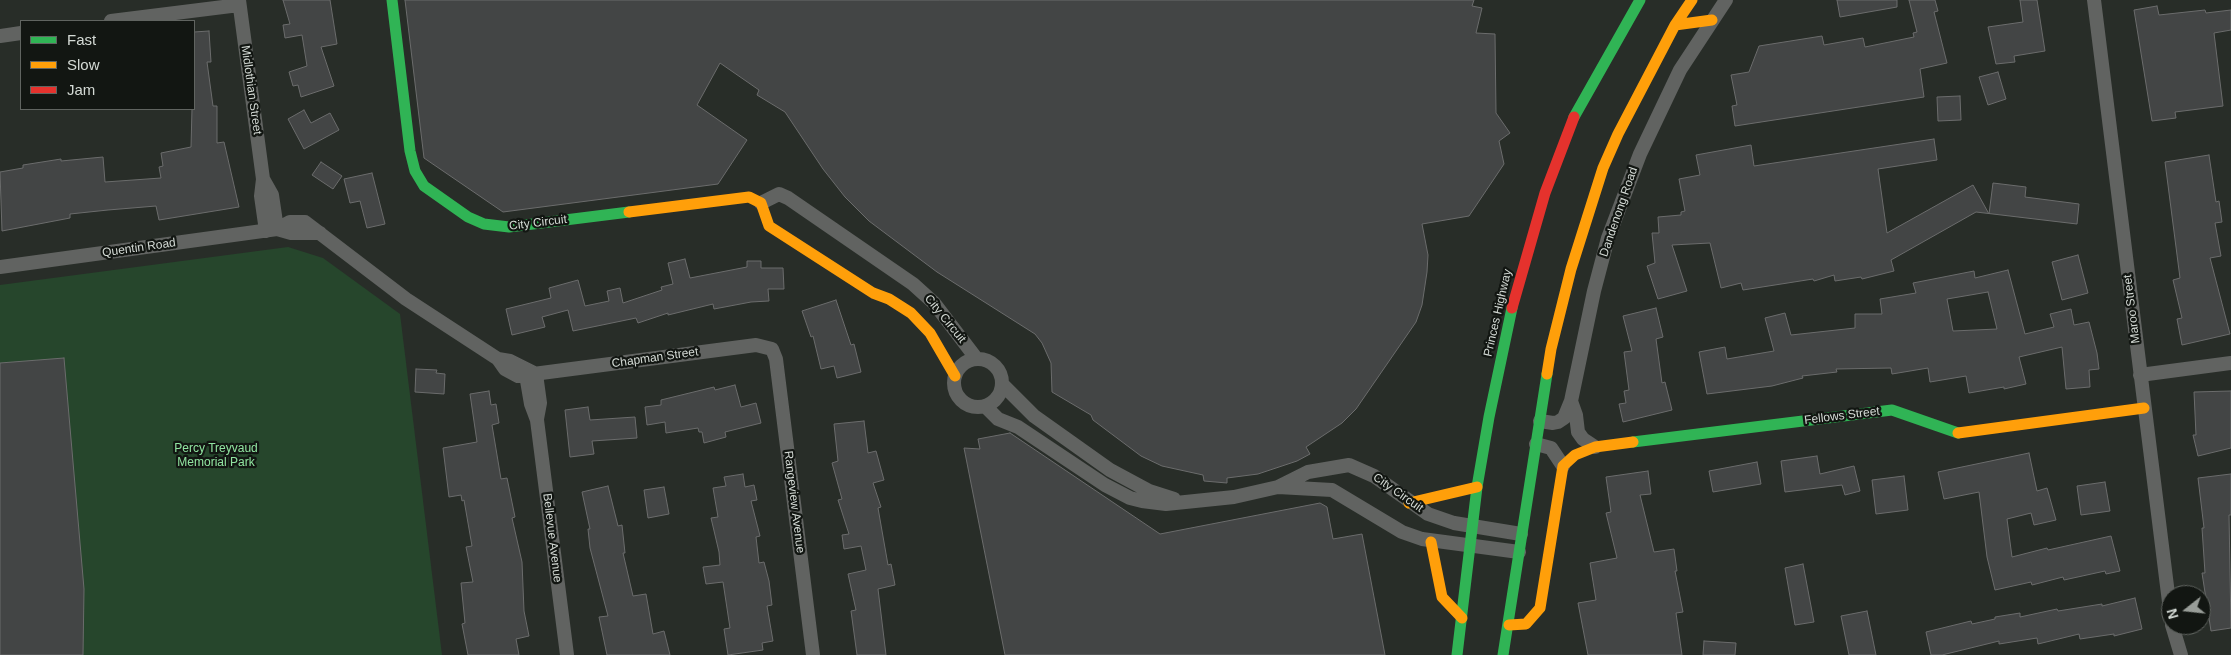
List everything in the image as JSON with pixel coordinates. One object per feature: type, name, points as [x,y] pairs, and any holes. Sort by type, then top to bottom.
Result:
[{"type":"main road","name":"City Circuit","points":[[392,0],[410,151],[415,172],[424,186],[468,217],[484,224],[503,227],[735,197],[749,197],[761,202],[769,226],[873,293],[889,299],[915,316],[935,341],[955,376]]},
{"type":"main road","name":"Princes Highway","points":[[1458,655],[1477,487],[1507,329],[1526,254],[1545,193],[1575,115],[1640,0]]},
{"type":"main road","points":[[1504,655],[1521,534],[1558,314],[1597,186],[1624,121],[1676,24],[1692,0]]},
{"type":"main road","points":[[1676,24],[1712,20]]},
{"type":"main road","name":"Fellows Street","points":[[1563,466],[1575,454],[1595,447],[1892,410],[1956,433],[2144,408]]},
{"type":"main road","points":[[1508,631],[1526,624],[1540,608],[1563,466]]},
{"type":"main road","points":[[1409,503],[1477,487]]},
{"type":"main road","points":[[1432,542],[1442,597],[1462,618]]},
{"type":"main road","points":[[1508,631],[1514,649]]},
{"type":"street","name":"Dandenong Road","points":[[1540,421],[1553,423],[1564,418],[1571,401],[1594,292],[1608,238],[1623,198],[1658,113],[1680,70],[1726,0]]},
{"type":"street","name":"Maroo Street","points":[[2094,0],[2167,585]]},
{"type":"street","points":[[118,20],[239,2]]},
{"type":"street","name":"Midlothian Street","points":[[239,2],[264,179],[272,195],[272,230]]},
{"type":"street","points":[[0,36],[20,33]]},
{"type":"street","name":"City Circuit","points":[[761,202],[779,194],[788,198],[913,284],[934,303],[976,358]]},
{"type":"street","name":"Chapman Street","points":[[272,230],[320,233],[406,299],[498,358],[505,369],[518,376],[529,373],[756,345],[772,349]]},
{"type":"street","name":"Quentin Road","points":[[0,267],[272,230]]},
{"type":"street","name":"Rangeview Avenue","points":[[772,349],[777,366],[813,655]]},
{"type":"street","points":[[976,358],[985,359],[1000,371],[1003,384],[997,398],[985,406],[971,406],[960,398],[954,386],[955,376],[962,364],[976,358]]},
{"type":"street","points":[[2140,375],[2231,363]]},
{"type":"street","name":"Bellevue Avenue","points":[[529,373],[540,403],[537,420],[567,655]]},
{"type":"street","name":"City Circuit","points":[[1003,384],[1034,416],[1110,470],[1162,496],[1195,502]]},
{"type":"street","points":[[1571,401],[1576,415],[1578,432],[1583,439],[1595,447]]},
{"type":"street","name":"City Circuit","points":[[985,406],[998,419],[1018,427],[1118,493],[1152,503],[1195,502],[1278,487],[1332,490],[1402,532],[1432,542],[1519,552]]},
{"type":"street","points":[[1536,444],[1555,451],[1563,466]]},
{"type":"street","name":"City Circuit","points":[[1278,487],[1308,472],[1349,465],[1374,476],[1409,503],[1428,514],[1473,527],[1521,534]]},
{"type":"street","name":"Maroo Street","points":[[2171,655],[2172,635]]},
{"type":"street","name":"Maroo Street","points":[[2175,635],[2181,655]]},
{"type":"green space","name":"Percy Treyvaud Memorial Park","points":[[288,247],[323,258],[400,314],[442,655],[0,655],[0,285]]},
{"type":"building","points":[[283,0],[330,0],[337,44],[321,47],[334,86],[301,97],[298,85],[293,86],[289,72],[307,66],[302,35],[285,38],[283,25],[290,24]]},
{"type":"building","points":[[405,0],[1474,0],[1472,6],[1482,8],[1476,33],[1495,34],[1496,113],[1510,133],[1499,141],[1504,164],[1469,216],[1422,224],[1428,255],[1427,272],[1422,305],[1416,322],[1356,409],[1342,423],[1306,447],[1310,454],[1297,461],[1258,474],[1227,478],[1227,483],[1204,481],[1203,475],[1162,466],[1141,456],[1093,420],[1091,415],[1052,392],[1051,363],[1042,343],[1035,334],[937,272],[869,221],[845,197],[823,169],[785,112],[757,95],[759,90],[720,63],[697,105],[747,140],[718,184],[503,212],[424,158]]},
{"type":"building","points":[[1837,0],[1897,0],[1897,7],[1840,17]]},
{"type":"building","points":[[1909,0],[1935,0],[1938,11],[1934,12],[1947,63],[1920,69],[1924,97],[1735,126],[1732,106],[1737,105],[1731,75],[1749,72],[1759,46],[1822,36],[1824,45],[1863,38],[1865,47],[1914,37],[1913,33],[1917,32]]},
{"type":"building","points":[[2020,0],[2037,0],[2045,51],[2014,56],[2015,62],[1996,64],[1988,27],[2023,22]]},
{"type":"building","points":[[2157,6],[2159,15],[2205,10],[2206,13],[2231,10],[2231,30],[2214,33],[2223,106],[2175,112],[2176,118],[2152,121],[2134,10]]},
{"type":"building","points":[[209,31],[211,62],[207,62],[213,106],[217,106],[217,143],[224,142],[239,207],[159,220],[156,206],[108,210],[70,214],[70,218],[2,231],[0,172],[23,168],[23,165],[61,159],[61,161],[103,157],[105,182],[161,178],[159,167],[163,166],[161,153],[191,147],[192,110],[195,110],[195,32]]},
{"type":"building","points":[[1998,72],[2006,99],[1988,105],[1979,77]]},
{"type":"building","points":[[1960,96],[1961,120],[1938,121],[1937,97]]},
{"type":"building","points":[[304,110],[311,123],[330,113],[339,130],[304,149],[288,119]]},
{"type":"building","points":[[1934,139],[1937,160],[1878,169],[1887,233],[1973,185],[1989,214],[1976,212],[1891,260],[1894,271],[1862,279],[1861,277],[1835,281],[1834,275],[1814,281],[1813,279],[1743,290],[1741,283],[1721,288],[1710,243],[1672,245],[1687,291],[1658,299],[1647,266],[1655,263],[1652,233],[1659,233],[1658,217],[1681,215],[1681,212],[1685,211],[1679,179],[1700,175],[1696,155],[1751,145],[1754,166]]},
{"type":"building","points":[[2209,155],[2216,202],[2219,201],[2222,222],[2215,223],[2221,256],[2210,258],[2230,334],[2182,345],[2177,319],[2182,318],[2173,280],[2180,278],[2165,162]]},
{"type":"building","points":[[321,162],[342,176],[333,189],[312,175]]},
{"type":"building","points":[[372,173],[385,224],[367,228],[360,201],[350,203],[344,179]]},
{"type":"building","points":[[1993,183],[2026,187],[2025,197],[2079,204],[2077,224],[1989,214]]},
{"type":"building","points":[[2078,255],[2088,293],[2062,300],[2052,262]]},
{"type":"building","points":[[685,259],[690,278],[747,267],[747,261],[761,261],[761,268],[783,268],[784,289],[768,289],[769,301],[751,302],[714,309],[713,304],[668,315],[668,313],[638,323],[636,318],[573,331],[568,310],[542,317],[545,327],[512,335],[506,309],[551,298],[549,288],[578,280],[585,306],[609,301],[607,291],[620,288],[623,303],[662,290],[661,287],[673,284],[668,263]]},
{"type":"building","points":[[2008,270],[2025,334],[2054,327],[2050,314],[2071,309],[2074,325],[2089,322],[2099,369],[2089,370],[2090,387],[2066,389],[2062,347],[2019,357],[2026,384],[2004,389],[2004,387],[1969,393],[1966,376],[1930,382],[1928,368],[1892,374],[1891,368],[1836,369],[1837,372],[1802,376],[1803,378],[1772,386],[1707,394],[1699,352],[1725,347],[1727,359],[1774,351],[1765,318],[1785,313],[1791,335],[1855,328],[1855,314],[1882,314],[1880,299],[1916,293],[1913,283],[1974,271],[1975,278]],"holes":[[[1988,292],[1997,329],[1953,331],[1947,299]]]},
{"type":"building","points":[[836,300],[851,345],[854,344],[861,372],[837,378],[834,366],[821,369],[813,336],[811,337],[802,311]]},
{"type":"building","points":[[1656,308],[1663,337],[1656,339],[1662,383],[1665,382],[1672,410],[1623,422],[1619,404],[1626,403],[1624,391],[1629,390],[1624,352],[1632,351],[1623,316]]},
{"type":"building","points":[[64,358],[84,589],[83,655],[0,655],[0,363]]},
{"type":"building","points":[[416,369],[437,370],[436,373],[445,374],[444,394],[415,392]]},
{"type":"building","points":[[735,385],[741,407],[756,403],[761,423],[725,432],[726,437],[704,443],[702,432],[699,432],[698,428],[666,433],[665,422],[647,425],[645,407],[661,405],[661,400],[714,387],[715,390]]},
{"type":"building","points":[[489,391],[491,405],[496,404],[499,423],[492,425],[501,479],[507,478],[515,517],[512,518],[522,562],[524,611],[529,636],[516,639],[519,655],[468,655],[462,624],[465,623],[461,583],[473,582],[466,547],[472,546],[464,500],[462,501],[461,495],[449,497],[443,448],[477,442],[470,394]]},
{"type":"building","points":[[2231,391],[2231,448],[2198,456],[2193,435],[2196,435],[2194,392]]},
{"type":"building","points":[[588,407],[590,420],[635,417],[637,438],[592,441],[594,454],[570,457],[565,410]]},
{"type":"building","points":[[864,421],[868,453],[876,451],[884,480],[873,483],[881,507],[878,508],[888,565],[891,564],[895,585],[878,589],[886,655],[857,655],[851,611],[856,610],[848,574],[866,570],[861,546],[844,549],[842,535],[849,534],[838,500],[842,499],[832,463],[838,461],[834,424]]},
{"type":"building","points":[[1010,433],[1160,534],[1320,503],[1327,507],[1333,539],[1362,534],[1385,655],[1005,655],[964,448],[980,449],[978,439]]},
{"type":"building","points":[[2029,453],[2037,491],[2047,488],[2056,520],[2034,525],[2031,513],[2007,519],[2012,557],[2047,548],[2048,550],[2111,536],[2120,571],[2106,574],[2105,571],[2064,580],[2063,577],[2032,585],[2031,582],[1995,590],[1987,557],[1979,492],[1944,499],[1938,472]]},
{"type":"building","points":[[1817,456],[1820,474],[1854,466],[1860,491],[1845,495],[1842,485],[1785,492],[1781,461]]},
{"type":"building","points":[[1757,462],[1761,484],[1713,492],[1709,471]]},
{"type":"building","points":[[1648,471],[1651,494],[1640,495],[1654,552],[1674,549],[1677,571],[1675,571],[1683,612],[1676,613],[1682,655],[1588,655],[1578,603],[1596,600],[1590,563],[1617,558],[1606,513],[1611,512],[1606,477]]},
{"type":"building","points":[[743,474],[745,487],[754,485],[757,500],[751,501],[760,536],[756,537],[759,563],[764,562],[769,581],[772,605],[767,606],[773,641],[762,643],[763,650],[728,655],[724,629],[730,628],[723,582],[706,584],[703,567],[720,565],[711,518],[718,517],[713,488],[726,486],[724,477]]},
{"type":"building","points":[[2231,474],[2231,515],[2229,515],[2231,628],[2211,631],[2211,585],[2204,585],[2202,573],[2205,573],[2202,528],[2204,528],[2198,478]]},
{"type":"building","points":[[1904,476],[1908,510],[1876,514],[1872,480]]},
{"type":"building","points":[[2105,482],[2110,511],[2081,515],[2077,486]]},
{"type":"building","points":[[608,486],[618,526],[622,525],[625,553],[623,553],[633,596],[646,594],[653,634],[664,631],[670,655],[607,655],[599,617],[608,616],[590,548],[588,529],[590,529],[582,492]]},
{"type":"building","points":[[664,487],[669,514],[648,518],[644,490]]},
{"type":"building","points":[[1803,564],[1814,622],[1795,625],[1785,568]]},
{"type":"building","points":[[2135,598],[2142,629],[2114,636],[2114,634],[2080,639],[2079,634],[2038,644],[2037,638],[1999,644],[1999,641],[1942,655],[1931,655],[1926,632],[1971,621],[1972,624],[1995,619],[1995,617],[2020,613],[2020,617],[2057,609],[2058,611],[2102,604],[2102,606]]},
{"type":"building","points":[[1867,611],[1876,655],[1849,655],[1841,616]]},
{"type":"building","points":[[1704,641],[1736,643],[1735,655],[1703,655]]},
{"type":"traffic: fast","points":[[392,0],[410,151],[415,171],[424,186],[468,217],[484,224],[509,227],[629,212]]},
{"type":"traffic: fast","points":[[1574,117],[1640,0]]},
{"type":"traffic: fast","points":[[1457,655],[1477,487],[1489,417],[1512,308]]},
{"type":"traffic: fast","points":[[1503,655],[1547,374]]},
{"type":"traffic: fast","points":[[1633,442],[1892,410],[1958,433]]},
{"type":"traffic: slow","points":[[1547,374],[1551,349],[1571,269],[1603,168],[1618,134],[1675,25],[1692,0]]},
{"type":"traffic: slow","points":[[1675,25],[1712,20]]},
{"type":"traffic: slow","points":[[629,212],[749,197],[761,203],[769,226],[873,293],[889,299],[911,313],[930,333],[955,376]]},
{"type":"traffic: slow","points":[[1958,433],[2144,408]]},
{"type":"traffic: slow","points":[[1509,625],[1526,624],[1540,608],[1563,466],[1575,455],[1595,447],[1633,442]]},
{"type":"traffic: slow","points":[[1409,503],[1477,487]]},
{"type":"traffic: slow","points":[[1431,542],[1442,597],[1462,618]]},
{"type":"traffic: jam","points":[[1512,308],[1545,193],[1574,117]]}]
